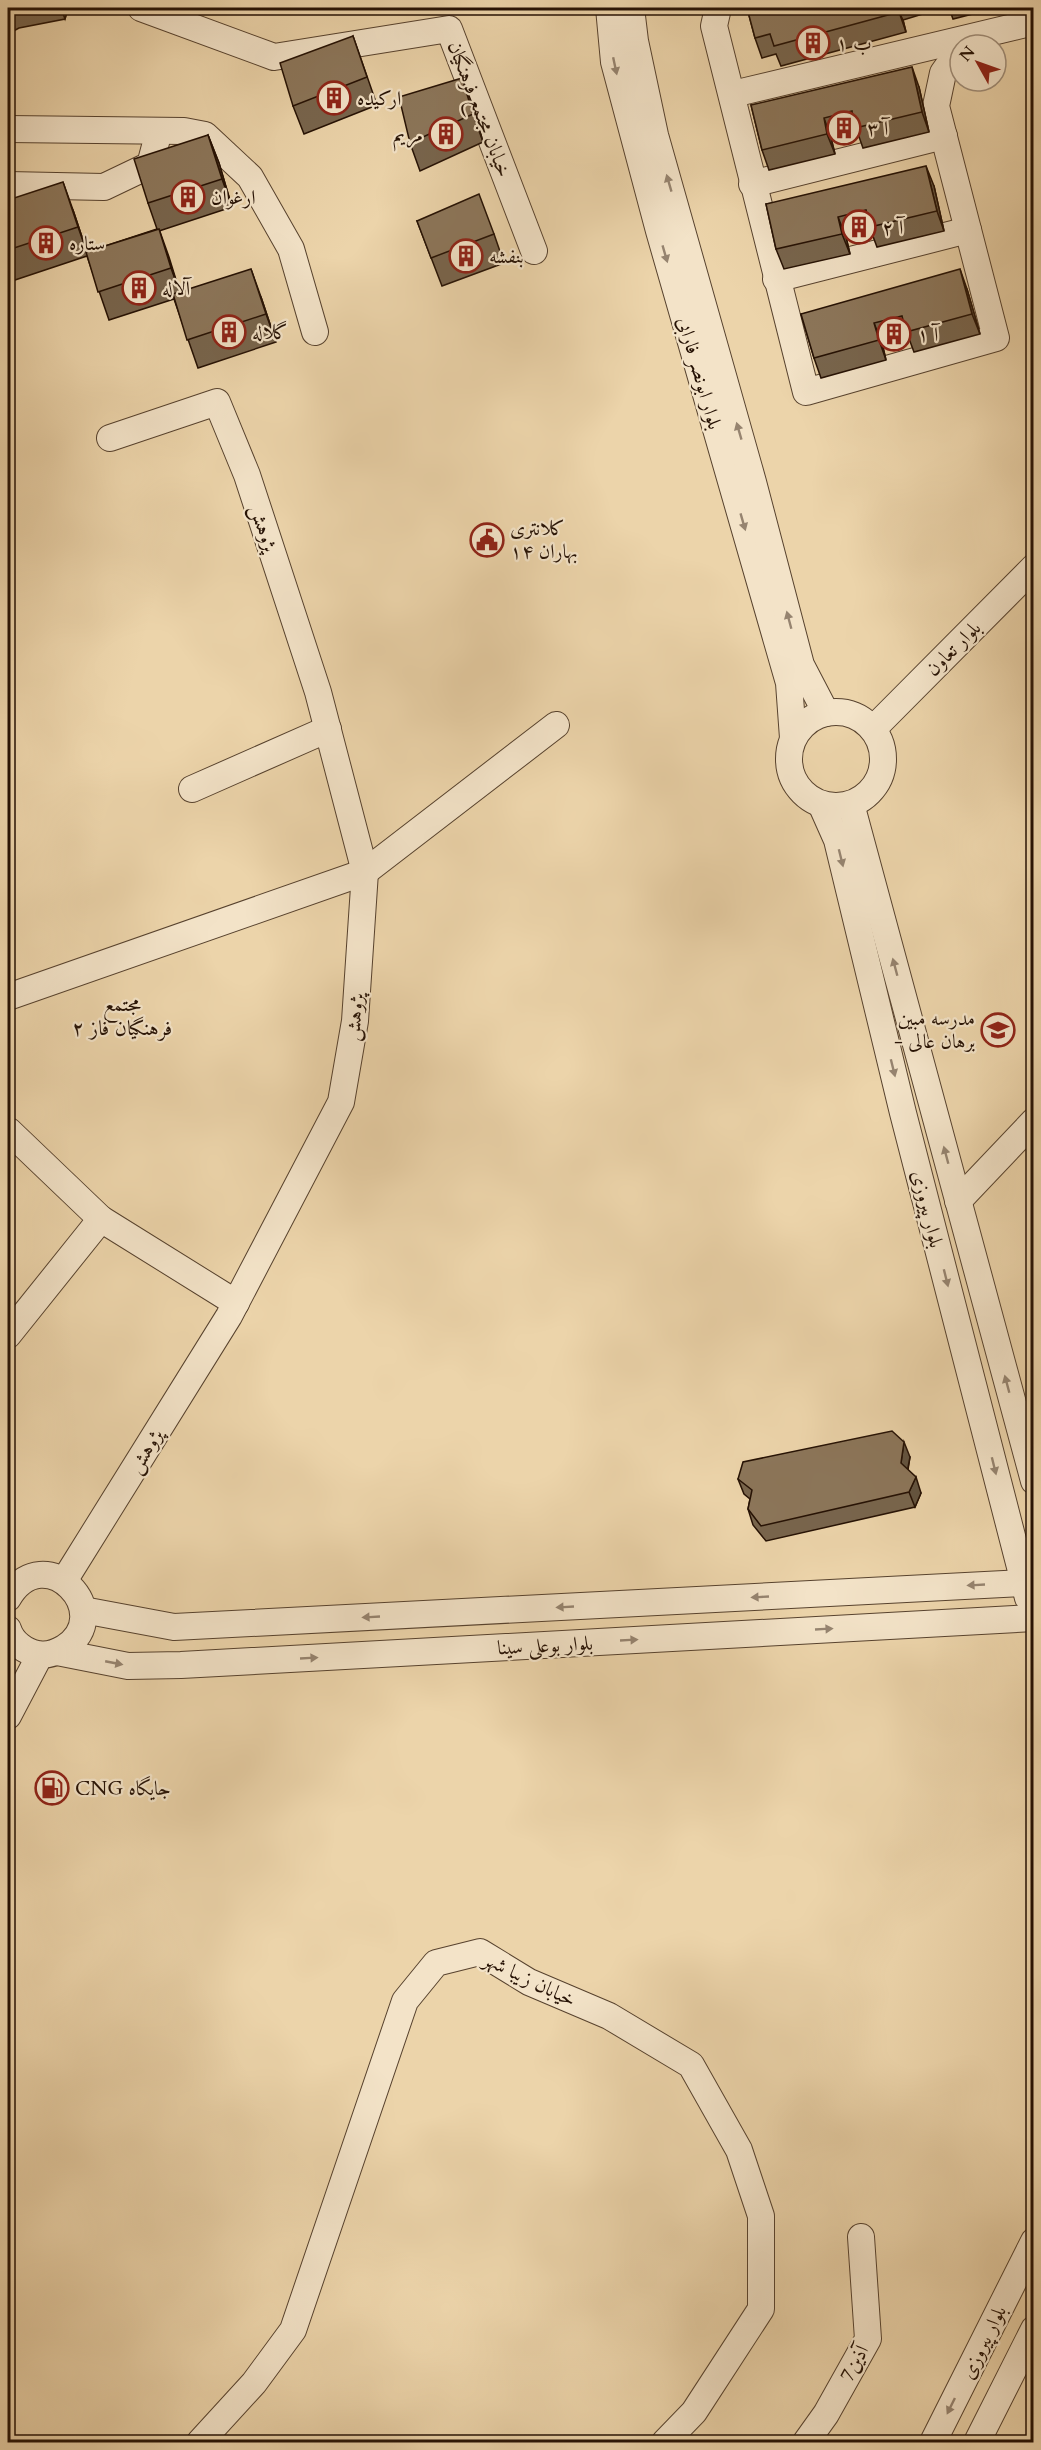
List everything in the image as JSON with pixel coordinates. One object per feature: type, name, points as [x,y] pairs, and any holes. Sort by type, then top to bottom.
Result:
[{"type":"street","name":"خیابان مجتمع فرهنگیان","points":[[141,8],[274,57],[449,29],[534,251]]},
{"type":"street","name":"بلوار ابونصر فارابی","points":[[609,8],[614,62],[659,231],[801,665],[826,713]]},
{"type":"street","name":"بلوار ابونصر فارابی","points":[[632,8],[635,41],[655,135],[743,485],[789,683],[793,738]]},
{"type":"street","points":[[718,8],[714,26],[733,94],[752,184],[806,392],[996,338],[936,106],[943,73],[948,66]]},
{"type":"street","points":[[997,33],[1034,22]]},
{"type":"street","points":[[733,94],[948,47]]},
{"type":"street","points":[[8,129],[159,130],[205,135],[250,177],[291,249],[315,333]]},
{"type":"street","points":[[8,185],[104,188],[150,165],[159,130]]},
{"type":"street","points":[[752,184],[944,136]]},
{"type":"street","points":[[776,279],[968,230]]},
{"type":"street","name":"پژوهش","points":[[64,1581],[236,1303],[340,1102],[356,1021],[365,872],[318,692],[247,475],[217,402],[110,438]]},
{"type":"street","name":"بلوار تعاون","points":[[873,729],[1034,567]]},
{"type":"street","points":[[844,712],[860,718],[873,729],[882,745],[884,764],[878,781],[867,795],[851,804],[836,807],[821,804],[807,797],[797,785],[790,770],[789,754],[793,738],[801,727],[813,718],[826,713],[844,712]]},
{"type":"street","points":[[8,997],[365,872],[555,725]]},
{"type":"street","points":[[192,789],[328,729]]},
{"type":"street","name":"بلوار پیروزی","points":[[821,804],[837,840],[906,1124],[1029,1585],[1034,1617]]},
{"type":"street","name":"بلوار پیروزی","points":[[851,804],[1034,1481]]},
{"type":"street","points":[[958,1201],[1034,1121]]},
{"type":"street","points":[[8,1132],[101,1219],[236,1303]]},
{"type":"street","points":[[8,1335],[101,1219]]},
{"type":"street","points":[[8,1716],[48,1653],[72,1643],[82,1627],[83,1610],[77,1593],[64,1581],[51,1575],[36,1575],[12,1583]]},
{"type":"street","name":"بلوار بوعلی سینا","points":[[83,1610],[174,1627],[1029,1585]]},
{"type":"street","name":"بلوار بوعلی سینا","points":[[8,1629],[10,1636],[23,1649],[128,1666],[181,1665],[1034,1617]]},
{"type":"street","name":"خیابان زیبا شهر","points":[[200,2442],[254,2383],[294,2330],[405,2001],[436,1964],[480,1952],[529,1982],[609,2016],[691,2065],[739,2150],[761,2216],[761,2309],[694,2412],[665,2442]]},
{"type":"street","name":"آذین7","points":[[806,2442],[826,2414],[868,2339],[861,2237]]},
{"type":"street","name":"بلوار پیروزی","points":[[933,2442],[1034,2241]]},
{"type":"street","name":"بلوار پیروزی","points":[[977,2442],[1034,2329]]},
{"type":"building","points":[[747,8],[897,8],[899,12],[774,46],[770,34],[755,38]]},
{"type":"building","points":[[353,36],[367,77],[293,106],[280,63]]},
{"type":"building","points":[[912,67],[922,112],[855,128],[852,111],[824,118],[827,134],[762,150],[751,105]]},
{"type":"building","points":[[462,78],[473,114],[410,143],[399,97]]},
{"type":"building","points":[[208,135],[222,179],[148,203],[134,159]]},
{"type":"building","points":[[926,166],[937,211],[870,227],[866,210],[838,217],[842,234],[776,249],[766,204]]},
{"type":"building","points":[[63,182],[78,227],[8,250],[8,200]]},
{"type":"building","points":[[479,194],[494,234],[431,258],[417,221]]},
{"type":"building","points":[[159,229],[171,268],[98,292],[86,252]]},
{"type":"building","points":[[251,269],[266,314],[187,340],[173,294]]},
{"type":"building","points":[[960,269],[972,314],[906,332],[902,316],[874,323],[879,340],[814,358],[801,314]]},
{"type":"building","points":[[892,1431],[904,1442],[901,1463],[916,1477],[909,1492],[761,1526],[748,1509],[752,1490],[738,1479],[743,1462]]},
{"type":"place","name":"ب ۱","points":[[813,43]]},
{"type":"place","name":"ارکیده","points":[[334,98]]},
{"type":"place","name":"آ ۳","points":[[844,128]]},
{"type":"place","name":"مریم","points":[[446,134]]},
{"type":"place","name":"ارغوان","points":[[188,197]]},
{"type":"place","name":"آ ۲","points":[[859,227]]},
{"type":"place","name":"ستاره","points":[[46,243]]},
{"type":"place","name":"بنفشه","points":[[466,256]]},
{"type":"place","name":"آلاله","points":[[139,288]]},
{"type":"place","name":"گلاله","points":[[229,332]]},
{"type":"place","name":"آ ۱","points":[[894,334]]},
{"type":"place","name":"کلانتری ۱۴ بهاران","points":[[487,540]]},
{"type":"place","name":"مدرسه مبین - برهان عالی","points":[[998,1030]]},
{"type":"place","name":"CNG جایگاه","points":[[52,1788]]},
{"type":"district","name":"مجتمع فرهنگیان فاز ۲","points":[[122,1016]]}]
